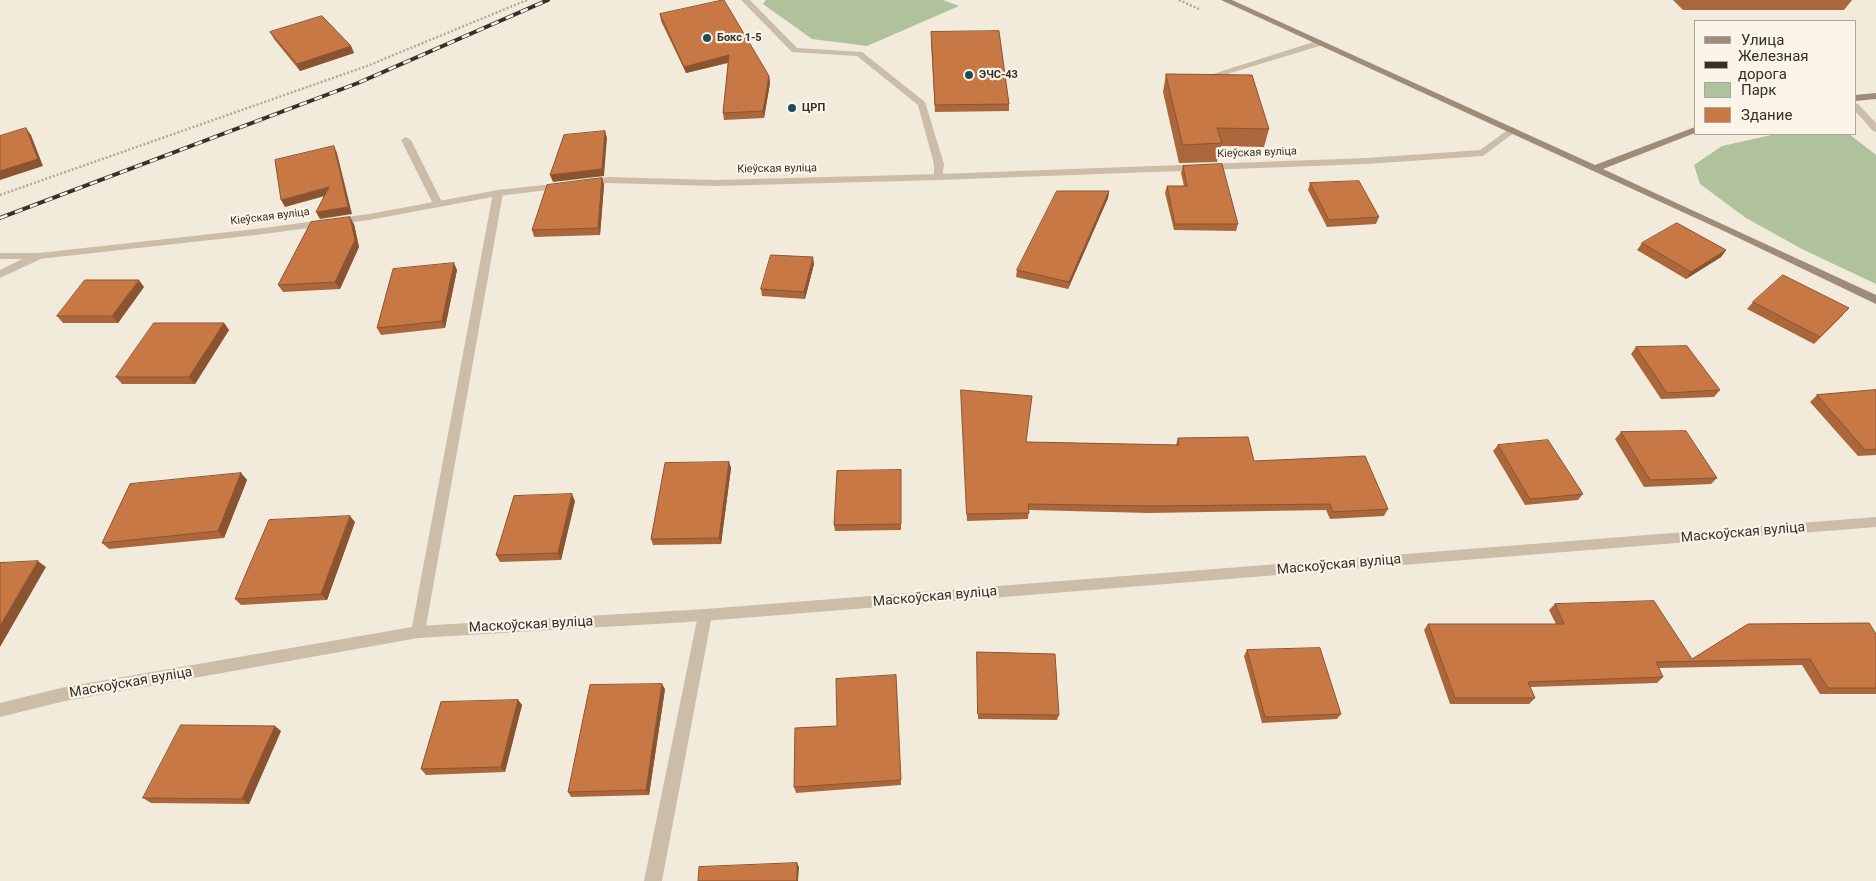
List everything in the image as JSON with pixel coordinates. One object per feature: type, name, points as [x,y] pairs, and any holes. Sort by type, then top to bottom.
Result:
[{"type":"main road","points":[[1225,0],[1596,168],[1876,300]]},
{"type":"main road","points":[[1856,98],[1876,96]]},
{"type":"main road","points":[[1596,168],[1694,130]]},
{"type":"street","points":[[745,0],[795,50],[859,54],[922,104],[939,164],[939,177]]},
{"type":"street","points":[[1195,80],[1320,43]]},
{"type":"street","points":[[1856,107],[1876,129]]},
{"type":"street","name":"Кіеўская вуліца","points":[[40,256],[256,232],[369,217],[498,193],[608,180],[716,183],[939,177],[1366,161],[1483,153],[1512,130]]},
{"type":"street","points":[[406,140],[438,204]]},
{"type":"street","points":[[418,632],[498,193]]},
{"type":"street","points":[[0,256],[40,256]]},
{"type":"street","points":[[0,274],[40,256]]},
{"type":"street","name":"Маскоўская вуліца","points":[[0,710],[65,694],[418,632],[705,615],[1876,522]]},
{"type":"street","points":[[653,881],[705,615]]},
{"type":"path","points":[[0,195],[367,66],[527,0]]},
{"type":"green space","points":[[766,0],[943,0],[959,6],[867,46],[812,39],[763,4]]},
{"type":"green space","points":[[1772,135],[1850,135],[1876,155],[1876,284],[1802,249],[1746,218],[1700,184],[1694,165],[1722,146]]},
{"type":"building","points":[[724,0],[769,76],[763,111],[723,113],[729,55],[684,67],[660,14]]},
{"type":"building","points":[[322,16],[351,46],[297,64],[270,32]]},
{"type":"building","name":"ЭЧС-43","points":[[999,31],[1009,104],[935,105],[931,32]]},
{"type":"building","points":[[1166,74],[1252,75],[1269,129],[1217,128],[1222,143],[1183,145]]},
{"type":"building","points":[[26,128],[38,159],[0,171],[0,136]]},
{"type":"building","points":[[605,131],[602,169],[550,175],[564,135]]},
{"type":"building","points":[[334,146],[348,207],[316,212],[329,187],[281,200],[275,160]]},
{"type":"building","points":[[1222,164],[1238,224],[1175,224],[1167,186],[1187,186],[1183,166]]},
{"type":"building","points":[[602,178],[598,228],[532,230],[547,185]]},
{"type":"building","points":[[1359,181],[1379,217],[1329,220],[1310,183]]},
{"type":"building","points":[[1057,191],[1109,191],[1069,282],[1017,270]]},
{"type":"building","points":[[350,217],[355,240],[335,282],[278,285],[311,222]]},
{"type":"building","points":[[1677,223],[1726,250],[1691,272],[1642,243]]},
{"type":"building","points":[[771,255],[813,257],[804,292],[761,289]]},
{"type":"building","points":[[454,263],[442,321],[377,328],[393,269]]},
{"type":"building","points":[[1783,275],[1849,308],[1820,337],[1753,302]]},
{"type":"building","points":[[85,280],[139,280],[112,316],[57,316]]},
{"type":"building","points":[[154,323],[224,323],[189,377],[116,377]]},
{"type":"building","points":[[1687,346],[1720,390],[1667,393],[1636,347]]},
{"type":"building","points":[[961,390],[1032,396],[1026,442],[1179,445],[1178,438],[1248,437],[1254,461],[1365,456],[1388,509],[1333,512],[1330,504],[1151,506],[1028,504],[1029,513],[967,514]]},
{"type":"building","points":[[1876,390],[1876,449],[1865,450],[1817,395]]},
{"type":"building","points":[[1686,431],[1717,478],[1650,480],[1621,432]]},
{"type":"building","points":[[1548,440],[1583,494],[1530,499],[1498,445]]},
{"type":"building","points":[[729,462],[719,538],[651,539],[665,463]]},
{"type":"building","points":[[901,470],[901,524],[834,525],[837,471]]},
{"type":"building","points":[[241,473],[218,531],[102,543],[130,484]]},
{"type":"building","points":[[572,494],[558,553],[496,555],[514,496]]},
{"type":"building","points":[[350,516],[321,594],[235,599],[269,520]]},
{"type":"building","points":[[38,561],[0,626],[0,563]]},
{"type":"building","points":[[1654,601],[1692,659],[1748,624],[1869,623],[1876,634],[1876,688],[1828,688],[1810,659],[1656,662],[1663,677],[1528,682],[1535,698],[1455,698],[1428,624],[1564,624],[1555,604]]},
{"type":"building","points":[[1320,648],[1341,714],[1265,717],[1247,650]]},
{"type":"building","points":[[977,652],[1055,654],[1059,715],[978,714]]},
{"type":"building","points":[[896,675],[901,780],[794,787],[795,728],[837,726],[836,679]]},
{"type":"building","points":[[662,684],[646,790],[568,792],[590,685]]},
{"type":"building","points":[[518,700],[501,767],[421,769],[441,702]]},
{"type":"building","points":[[181,725],[275,726],[242,799],[143,798]]},
{"type":"building","points":[[797,863],[797,881],[698,881],[699,867]]},
{"type":"railway","points":[[0,218],[358,83],[548,0]]},
{"type":"place","name":"Бокс 1-5","points":[[707,38]]},
{"type":"place","name":"ЭЧС-43","points":[[969,75]]},
{"type":"place","name":"ЦРП","points":[[792,108]]}]
